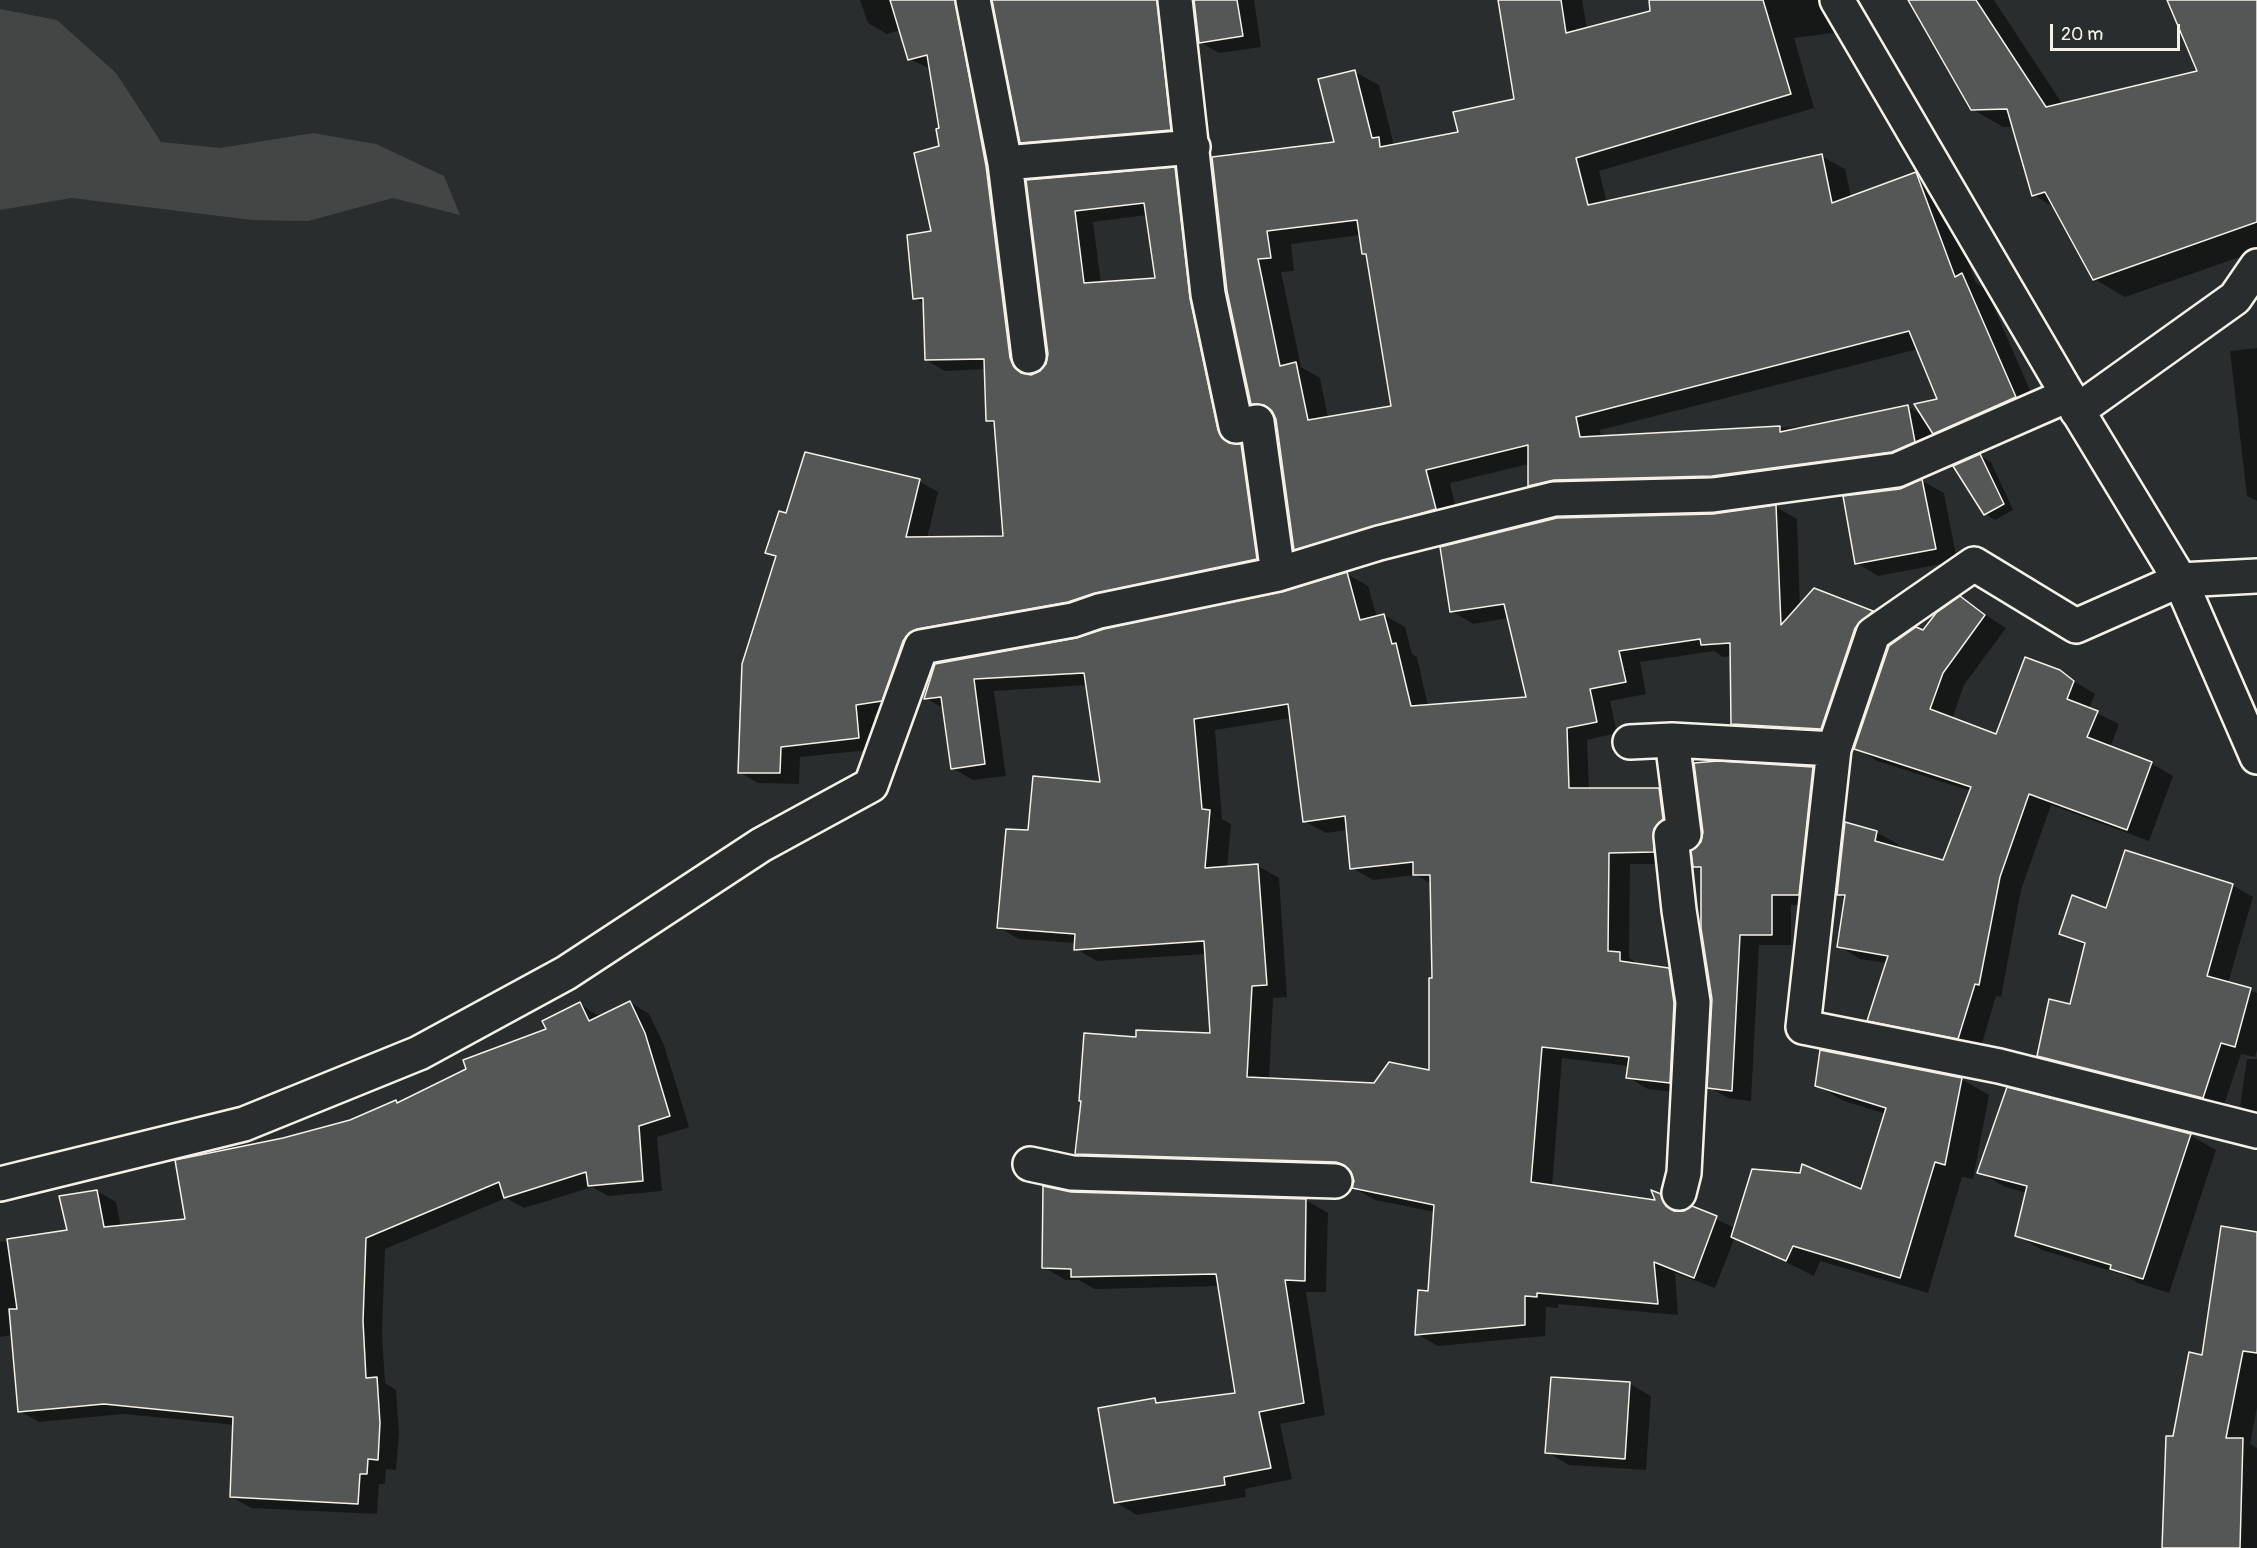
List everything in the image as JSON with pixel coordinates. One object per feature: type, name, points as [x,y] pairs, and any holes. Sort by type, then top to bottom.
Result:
[{"type":"street","points":[[973,0],[1005,163],[1029,356]]},
{"type":"street","points":[[1175,0],[1208,294],[1236,426],[1257,422],[1278,574]]},
{"type":"street","points":[[1837,0],[2072,403],[2180,580],[2257,757]]},
{"type":"street","points":[[1005,163],[1193,147]]},
{"type":"street","points":[[0,1184],[244,1124],[419,1053],[566,973],[761,845],[871,785],[921,647],[1073,620],[1099,611],[1278,574],[1379,543],[1554,499],[1713,495],[1897,470],[2072,403],[2235,298],[2257,266]]},
{"type":"street","points":[[2257,576],[2180,580],[2076,626],[1974,564],[1873,634],[1834,748],[1803,1028],[1999,1065],[2257,1131]]},
{"type":"street","points":[[1630,742],[1672,740],[1834,748]]},
{"type":"street","points":[[1672,740],[1684,834],[1671,836],[1678,910],[1693,1002],[1684,1173],[1679,1193]]},
{"type":"street","points":[[1030,1164],[1072,1173],[1335,1181]]},
{"type":"shaded area","points":[[0,9],[57,20],[116,73],[161,142],[220,148],[313,133],[376,144],[444,176],[460,215],[393,198],[308,221],[252,220],[72,198],[0,210]]},
{"type":"building","points":[[890,0],[955,0],[986,166],[1010,358],[1014,367],[1021,373],[1031,375],[1040,371],[1046,364],[1048,354],[1026,180],[1175,167],[1190,298],[1218,430],[1222,438],[1229,443],[1241,444],[1257,559],[1095,593],[1068,602],[917,629],[909,633],[903,641],[882,701],[856,705],[859,738],[781,747],[780,773],[738,773],[742,664],[776,556],[765,553],[779,511],[786,513],[805,452],[920,479],[906,537],[1003,536],[994,421],[986,421],[984,359],[925,360],[923,298],[913,299],[907,235],[931,231],[914,153],[939,146],[936,129],[939,128],[927,55],[908,60]],"holes":[[[1144,203],[1155,278],[1084,283],[1075,211]]]},
{"type":"building","points":[[992,0],[1157,0],[1171,130],[1020,143]]},
{"type":"building","points":[[1194,0],[1237,0],[1243,36],[1199,43]]},
{"type":"building","points":[[1498,0],[1561,0],[1566,33],[1650,11],[1649,0],[1763,0],[1791,94],[1576,158],[1588,205],[1822,154],[1832,203],[1916,172],[1955,277],[1962,273],[2016,397],[1933,434],[1914,404],[1937,399],[1909,331],[1576,417],[1580,437],[1780,426],[1780,432],[1908,405],[1915,442],[1892,452],[1712,476],[1554,480],[1528,486],[1528,445],[1426,470],[1436,509],[1294,550],[1276,419],[1272,411],[1264,405],[1251,404],[1227,291],[1212,157],[1334,142],[1318,79],[1355,70],[1372,138],[1379,137],[1380,147],[1458,132],[1453,112],[1514,99]],"holes":[[[1357,220],[1362,254],[1366,254],[1391,406],[1308,420],[1296,362],[1280,366],[1258,259],[1271,258],[1267,231]]]},
{"type":"building","points":[[1908,0],[1976,0],[2046,107],[2197,71],[2167,0],[2257,0],[2257,222],[2093,280],[2045,192],[2032,196],[2007,109],[1971,110]]},
{"type":"building","points":[[1980,454],[2004,504],[1984,515],[1953,466]]},
{"type":"building","points":[[1922,479],[1936,549],[1855,564],[1843,496],[1900,489]]},
{"type":"building","points":[[1776,505],[1781,625],[1814,588],[1873,611],[1855,628],[1821,729],[1731,724],[1730,643],[1701,645],[1700,639],[1619,651],[1626,682],[1590,689],[1597,722],[1567,728],[1569,788],[1659,788],[1663,819],[1654,829],[1654,852],[1609,853],[1608,951],[1620,952],[1620,961],[1669,968],[1674,1003],[1670,1083],[1626,1078],[1629,1057],[1542,1047],[1531,1182],[1655,1200],[1651,1190],[1661,1194],[1666,1206],[1674,1211],[1684,1211],[1692,1206],[1717,1216],[1694,1278],[1654,1262],[1658,1304],[1537,1293],[1537,1297],[1525,1296],[1525,1325],[1415,1335],[1418,1290],[1428,1291],[1434,1205],[1352,1188],[1354,1181],[1351,1172],[1344,1165],[1336,1162],[1075,1154],[1081,1101],[1079,1101],[1084,1033],[1136,1037],[1136,1030],[1210,1033],[1204,941],[1074,950],[1075,934],[997,928],[1006,829],[1028,830],[1033,776],[1100,782],[1084,673],[974,679],[985,764],[951,769],[941,697],[924,699],[935,664],[1076,638],[1104,629],[1282,592],[1347,572],[1360,620],[1384,614],[1392,644],[1396,643],[1411,706],[1526,697],[1504,604],[1450,612],[1440,547],[1557,518],[1713,514]],"holes":[[[1288,704],[1303,822],[1345,816],[1350,869],[1413,862],[1413,875],[1430,875],[1432,978],[1429,978],[1429,1070],[1389,1062],[1374,1083],[1247,1077],[1252,986],[1267,985],[1258,864],[1205,868],[1210,810],[1202,809],[1194,719]]]},
{"type":"building","points":[[1960,596],[1985,615],[1943,673],[1930,709],[1996,734],[2025,657],[2060,670],[2074,681],[2067,699],[2098,711],[2087,737],[2152,762],[2127,830],[2029,794],[2000,877],[1979,985],[1975,984],[1958,1039],[1867,1021],[1888,956],[1837,947],[1845,895],[1837,895],[1845,822],[1877,831],[1875,841],[1943,860],[1971,787],[1854,749],[1889,646],[1916,627],[1923,630],[1936,613]]},
{"type":"building","points":[[1718,761],[1813,767],[1799,895],[1772,895],[1772,935],[1740,935],[1732,1091],[1707,1088],[1712,999],[1701,928],[1701,867],[1693,867],[1691,851],[1701,842],[1703,832],[1694,763]]},
{"type":"building","points":[[2125,850],[2233,884],[2207,976],[2251,988],[2235,1047],[2221,1043],[2203,1098],[2037,1056],[2049,999],[2070,1004],[2085,943],[2059,934],[2072,895],[2106,908]]},
{"type":"building","points":[[630,1001],[645,1033],[670,1116],[639,1126],[643,1181],[588,1186],[586,1172],[504,1198],[499,1182],[366,1238],[363,1321],[366,1378],[377,1377],[380,1423],[378,1460],[368,1459],[367,1474],[360,1474],[358,1504],[230,1497],[233,1417],[104,1404],[18,1412],[9,1309],[17,1309],[7,1239],[67,1230],[59,1196],[97,1190],[104,1227],[185,1219],[175,1160],[283,1138],[350,1120],[396,1100],[397,1103],[466,1069],[463,1060],[546,1029],[542,1021],[580,1002],[589,1021]]},
{"type":"building","points":[[1820,1050],[1962,1078],[1945,1165],[1935,1162],[1900,1278],[1793,1246],[1786,1261],[1731,1237],[1752,1169],[1800,1173],[1802,1164],[1861,1189],[1886,1108],[1815,1086]]},
{"type":"building","points":[[2007,1087],[2191,1134],[2143,1279],[2110,1269],[2111,1265],[2015,1236],[2027,1186],[1977,1173]]},
{"type":"building","points":[[1043,1186],[1071,1192],[1306,1199],[1305,1281],[1285,1280],[1304,1403],[1259,1412],[1271,1468],[1224,1477],[1225,1485],[1114,1503],[1098,1408],[1155,1398],[1156,1403],[1235,1393],[1216,1274],[1071,1277],[1071,1269],[1042,1268]]},
{"type":"building","points":[[2221,1226],[2257,1232],[2257,1353],[2243,1351],[2226,1438],[2243,1438],[2240,1548],[2162,1548],[2166,1436],[2173,1436],[2189,1352],[2202,1355]]},
{"type":"building","points":[[1551,1377],[1630,1382],[1625,1459],[1545,1453]]}]
